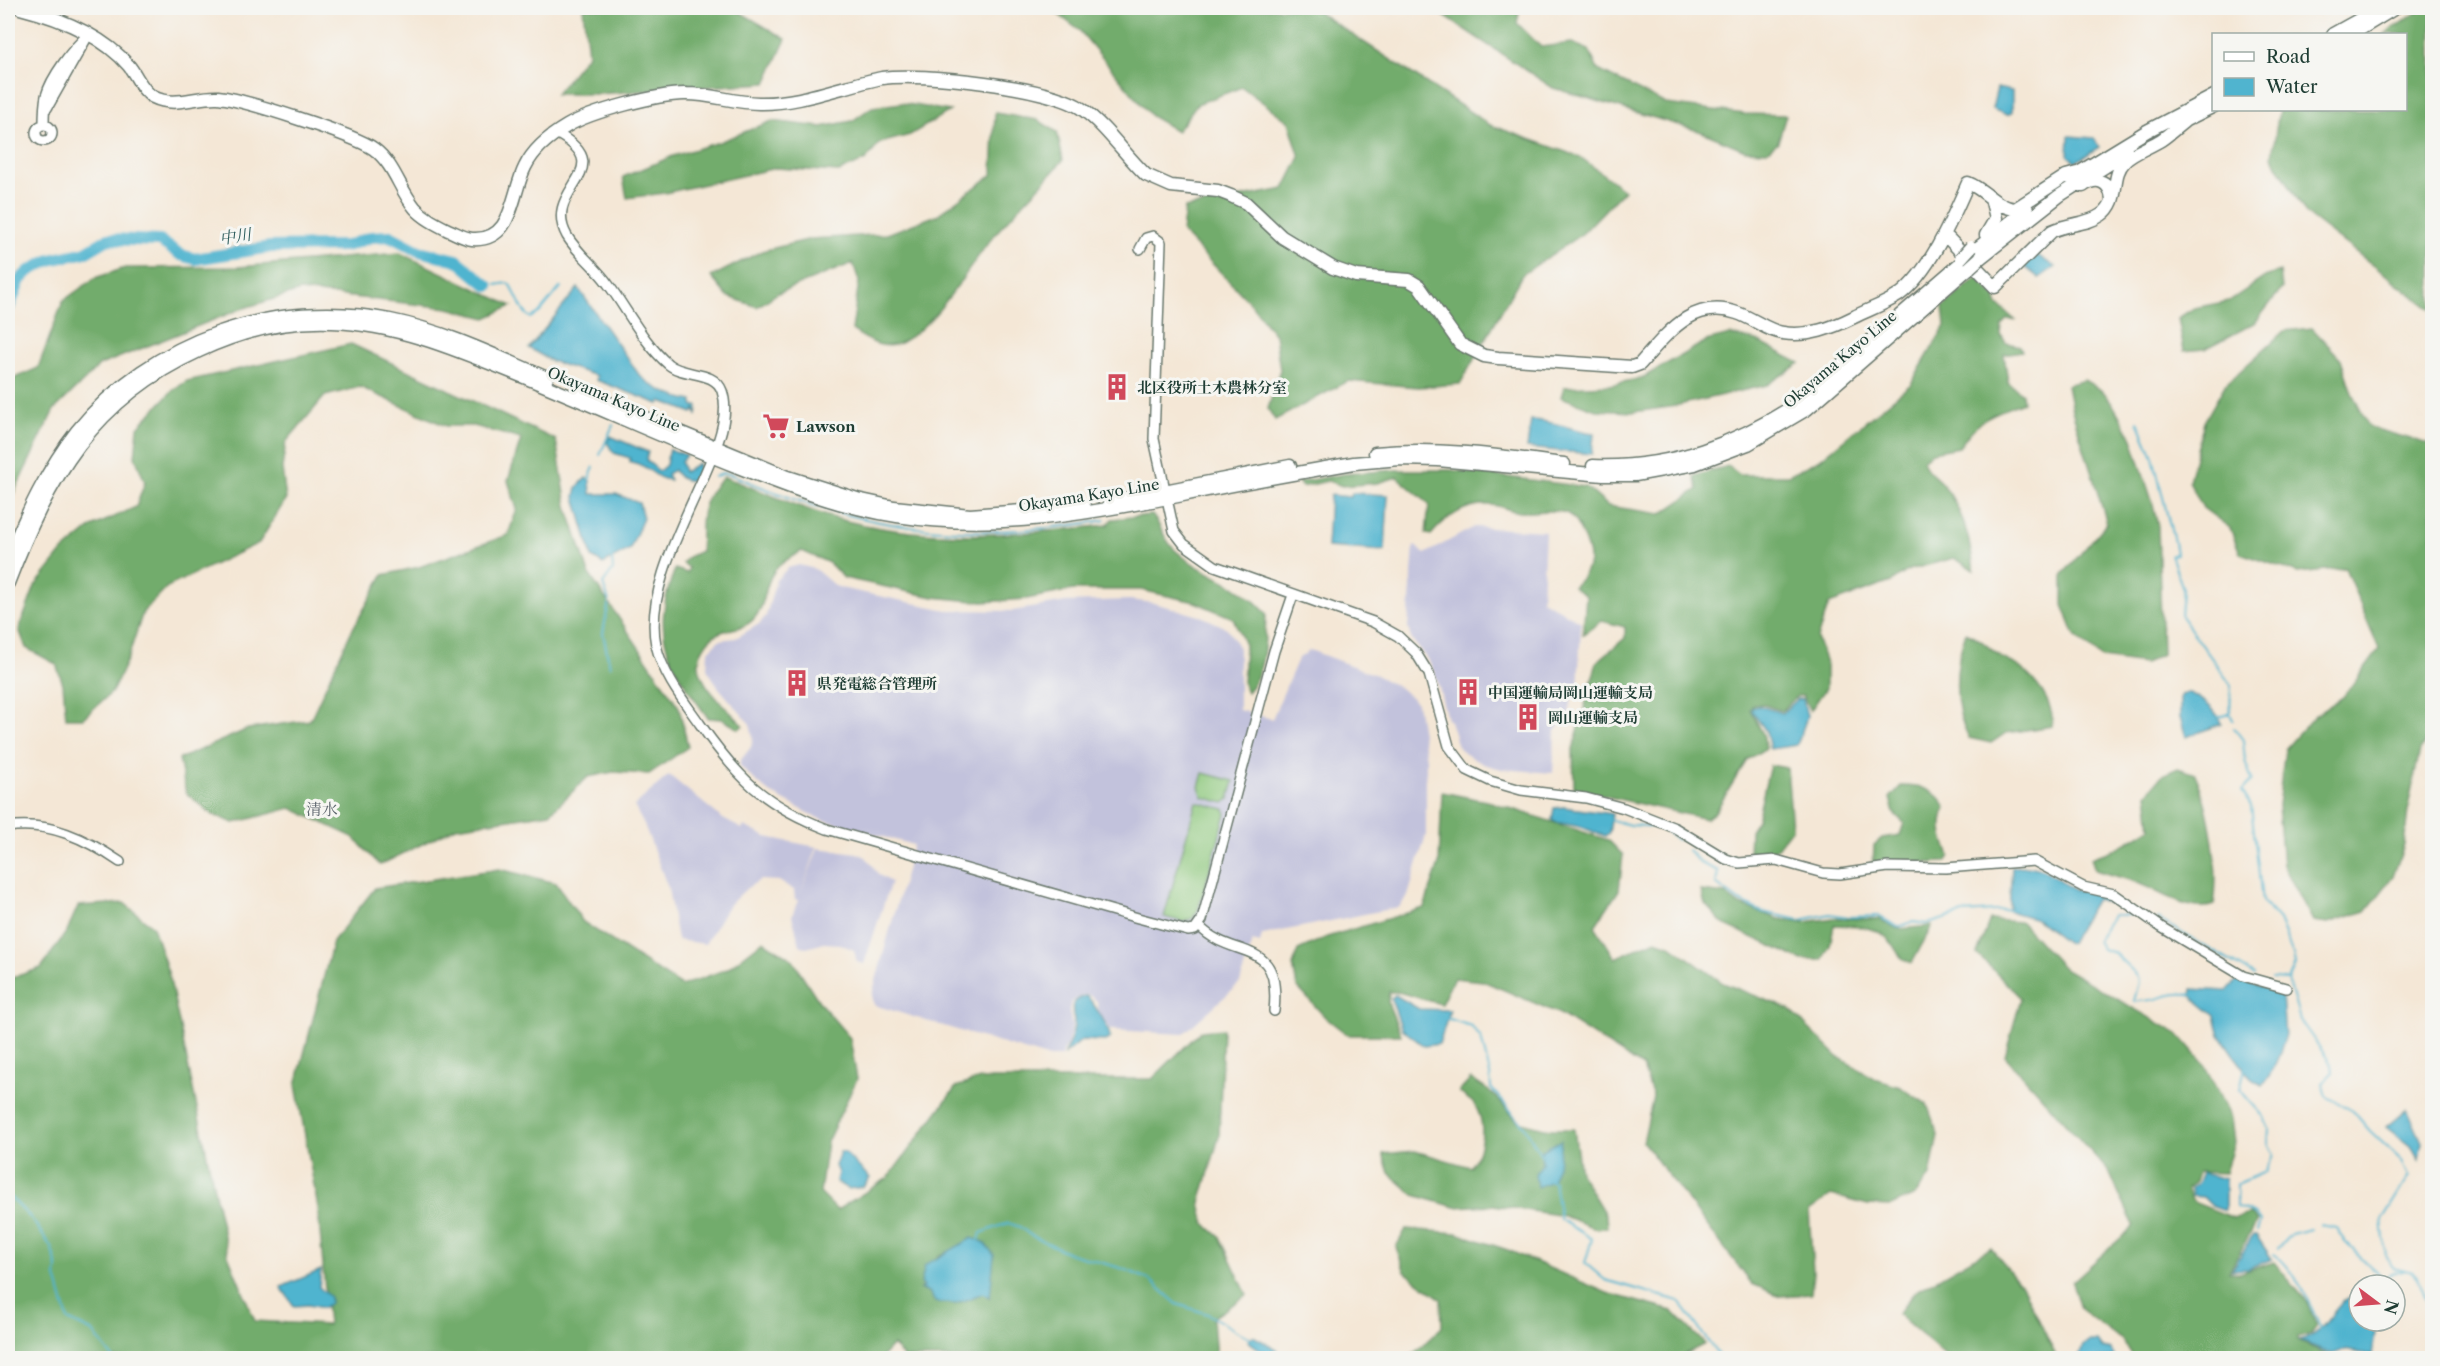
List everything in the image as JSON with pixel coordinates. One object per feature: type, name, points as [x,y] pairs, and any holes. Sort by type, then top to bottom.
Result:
[{"type":"main road","name":"Okayama Kayo Line","points":[[20,8],[57,17],[89,33]]},
{"type":"main road","name":"Okayama Kayo Line","points":[[46,8],[89,33],[116,53],[151,96],[178,103],[198,98],[227,99],[358,140],[387,161],[415,208],[427,219],[463,237],[473,239],[485,239],[502,229],[508,220],[524,167],[533,152],[556,133],[588,116],[663,96],[684,93],[761,104],[885,78],[917,76],[1039,92],[1065,99],[1081,108],[1146,175],[1159,182],[1231,196],[1246,203],[1282,237],[1333,268],[1356,276],[1409,280],[1426,295],[1460,344],[1471,351],[1498,358],[1632,367],[1640,364],[1678,322],[1690,314],[1705,310],[1722,309],[1738,313],[1783,333],[1821,331],[1900,294],[1945,236],[1968,183],[1979,188],[2004,208],[2015,209],[2066,176],[2077,173]]},
{"type":"main road","points":[[2335,33],[2380,8]]},
{"type":"main road","points":[[2354,33],[2395,8]]},
{"type":"main road","name":"Okayama Kayo Line","points":[[8,583],[33,520],[57,475],[85,436],[116,402],[169,364],[218,342],[284,325],[328,322],[393,330],[465,353],[714,452],[821,489],[857,499],[931,512],[970,514],[1028,512],[1092,506],[1354,463],[1400,459],[1478,462],[1603,475],[1635,475],[1695,464],[1748,444],[1807,409],[1975,252],[2077,173],[2147,131],[2212,97]]},
{"type":"main road","name":"Okayama Kayo Line","points":[[1975,252],[2020,225],[2111,162],[2212,107]]},
{"type":"main road","name":"Okayama Kayo Line","points":[[2112,200],[2116,193],[2118,170],[2124,161],[2162,139],[2187,119]]},
{"type":"main road","name":"Okayama Kayo Line","points":[[2020,225],[2037,218],[2087,183],[2097,180],[2109,186],[2112,200]]},
{"type":"main road","name":"Okayama Kayo Line","points":[[1975,252],[1994,225],[1996,218],[1991,198]]},
{"type":"main road","points":[[1945,236],[1995,287],[2052,231],[2064,225],[2095,219],[2103,213],[2112,200]]},
{"type":"main road","name":"Okayama Kayo Line","points":[[1165,494],[1353,455],[1398,451],[1480,453],[1604,467],[1668,461],[1691,455],[1743,436],[1801,400],[1964,262]]},
{"type":"main road","name":"Okayama Kayo Line","points":[[8,558],[49,472],[77,431],[110,396],[164,356],[212,335],[277,317],[334,313],[382,319],[423,329],[462,342],[714,452]]},
{"type":"street","points":[[44,125],[46,96],[50,86],[75,46],[89,33]]},
{"type":"street","points":[[556,133],[573,143],[583,157],[582,172],[570,188],[562,207],[562,220],[566,233],[606,282],[661,357],[679,371],[711,378],[718,383],[723,399],[714,452],[661,580],[654,609],[657,648],[672,685],[730,766],[781,809],[826,829],[1188,931],[1199,926],[1234,809],[1274,651],[1293,595]]},
{"type":"street","points":[[1140,249],[1146,238],[1153,236],[1161,242],[1154,439],[1174,531],[1190,549],[1215,566],[1386,628],[1410,646],[1429,674],[1452,752],[1467,770],[1490,781],[1533,793],[1586,798],[1624,808],[1675,828],[1726,859],[1739,863],[1776,860],[1823,873],[1840,874],[1888,867],[1946,868],[2034,861],[2083,887],[2115,894],[2161,927],[2243,976],[2286,988]]},
{"type":"street","points":[[8,827],[52,829],[78,836],[120,862]]},
{"type":"street","points":[[1199,926],[1213,937],[1238,946],[1266,964],[1274,977],[1274,1011]]},
{"type":"shaded area","points":[[1474,527],[1545,531],[1542,600],[1581,622],[1578,692],[1572,697],[1569,714],[1555,731],[1553,773],[1502,769],[1483,764],[1464,753],[1458,746],[1450,721],[1447,719],[1437,679],[1430,663],[1411,638],[1408,628],[1414,545],[1425,554]]},
{"type":"shaded area","points":[[799,565],[815,569],[835,586],[947,610],[1013,611],[1066,602],[1130,600],[1154,603],[1203,617],[1227,628],[1239,648],[1239,710],[1272,719],[1298,659],[1310,650],[1376,675],[1400,688],[1417,703],[1426,759],[1426,835],[1408,896],[1399,907],[1262,935],[1260,943],[1252,941],[1240,983],[1183,1034],[1111,1030],[1099,1013],[1097,1001],[1089,995],[1084,995],[1071,1002],[1069,1010],[1072,1027],[1067,1045],[1060,1057],[1047,1057],[874,1005],[872,995],[913,845],[820,819],[770,793],[740,766],[740,761],[751,747],[753,738],[750,724],[719,688],[707,669],[708,652],[719,640],[736,638],[759,624],[766,616],[776,580],[788,568]]},
{"type":"shaded area","points":[[669,775],[723,819],[742,829],[744,826],[766,837],[817,847],[801,893],[818,848],[857,853],[866,857],[879,875],[891,882],[864,964],[857,962],[854,950],[840,944],[824,943],[806,948],[800,945],[792,916],[798,900],[795,899],[794,890],[779,881],[760,880],[747,888],[728,906],[705,944],[677,940],[668,888],[645,827],[634,806]]},
{"type":"green space","points":[[583,8],[733,8],[786,39],[766,83],[597,94],[556,94],[588,54]]},
{"type":"green space","points":[[1050,8],[1312,8],[1490,125],[1580,157],[1624,190],[1583,233],[1522,275],[1460,384],[1418,387],[1348,381],[1275,420],[1268,409],[1280,370],[1275,335],[1251,304],[1182,232],[1185,208],[1284,189],[1300,157],[1289,122],[1242,87],[1197,104],[1177,131],[1151,116],[1080,31]]},
{"type":"green space","points":[[1432,8],[1520,8],[1517,23],[1541,47],[1572,43],[1589,50],[1598,70],[1666,104],[1745,114],[1786,115],[1778,142],[1767,151],[1745,150],[1702,132],[1553,88]]},
{"type":"green space","points":[[2423,8],[2432,8],[2432,310],[2306,214],[2272,156],[2279,111],[2407,111],[2407,33],[2386,33]]},
{"type":"green space","points":[[901,103],[950,111],[910,135],[880,143],[866,160],[839,172],[776,168],[665,193],[627,198],[623,177],[673,156],[719,142],[772,121],[821,127],[852,121],[872,107]]},
{"type":"green space","points":[[995,113],[1038,120],[1057,132],[1063,160],[992,238],[940,309],[928,322],[902,342],[889,346],[876,344],[852,330],[859,281],[853,263],[778,293],[757,307],[727,296],[711,277],[762,251],[811,239],[887,234],[937,215],[992,175]]},
{"type":"green space","points":[[400,253],[512,306],[486,318],[448,308],[300,291],[241,309],[100,365],[54,410],[8,505],[8,381],[38,368],[63,301],[95,278],[125,268],[238,267]]},
{"type":"green space","points":[[2280,272],[2282,288],[2255,323],[2205,349],[2184,351],[2178,318],[2194,308],[2229,301],[2265,277]]},
{"type":"green space","points":[[1977,277],[1996,298],[1997,304],[2016,321],[2008,319],[2002,326],[2001,335],[2006,343],[2020,346],[2022,351],[2004,354],[2008,382],[2022,394],[2023,402],[1980,422],[1959,447],[1932,452],[1923,460],[1929,471],[1956,504],[1968,536],[1974,570],[1954,558],[1909,570],[1891,582],[1829,604],[1817,638],[1826,663],[1826,688],[1810,711],[1803,696],[1797,696],[1782,711],[1762,704],[1753,705],[1750,709],[1763,734],[1766,748],[1747,760],[1715,812],[1706,819],[1574,789],[1573,749],[1597,662],[1625,638],[1625,627],[1602,621],[1583,634],[1586,596],[1573,587],[1586,572],[1589,556],[1582,534],[1570,516],[1555,511],[1521,512],[1494,505],[1473,506],[1457,513],[1431,535],[1426,534],[1429,504],[1397,477],[1378,483],[1342,486],[1328,481],[1302,487],[1298,482],[1345,474],[1395,470],[1451,470],[1586,487],[1608,506],[1661,514],[1698,489],[1694,476],[1728,466],[1740,475],[1788,475],[1819,460],[1911,384],[1945,326],[1943,307]]},
{"type":"green space","points":[[2312,328],[2341,359],[2352,393],[2369,427],[2432,445],[2432,731],[2420,750],[2409,802],[2404,845],[2393,877],[2366,911],[2328,923],[2313,921],[2283,865],[2278,806],[2285,749],[2314,716],[2343,697],[2379,649],[2345,568],[2298,573],[2240,553],[2230,528],[2203,508],[2189,481],[2204,422],[2225,385],[2284,331]]},
{"type":"green space","points":[[1730,335],[1757,341],[1800,363],[1767,385],[1670,407],[1633,412],[1596,410],[1561,397],[1564,387],[1609,385],[1642,378],[1706,341]]},
{"type":"green space","points":[[351,344],[556,440],[567,506],[589,574],[679,707],[688,747],[649,774],[613,772],[588,777],[550,813],[456,827],[380,865],[353,837],[291,808],[234,823],[213,815],[186,793],[179,759],[248,729],[310,720],[351,632],[383,575],[419,567],[508,535],[517,509],[508,481],[521,439],[474,426],[446,426],[360,387],[325,396],[286,442],[282,468],[286,499],[259,543],[167,587],[143,612],[128,658],[112,692],[83,718],[66,718],[63,684],[56,664],[26,648],[19,629],[35,586],[63,551],[92,527],[136,507],[145,482],[135,457],[138,427],[172,391],[187,381]]},
{"type":"green space","points":[[2084,380],[2103,391],[2131,436],[2158,526],[2162,654],[2144,664],[2102,658],[2075,636],[2063,605],[2063,574],[2107,523],[2072,410],[2067,385]]},
{"type":"green space","points":[[724,477],[831,517],[900,531],[969,535],[1037,532],[1107,525],[1112,519],[1152,515],[1175,550],[1197,566],[1244,593],[1266,613],[1263,655],[1258,675],[1247,692],[1243,683],[1245,645],[1233,618],[1195,602],[1141,590],[1073,590],[1026,599],[983,602],[933,597],[844,578],[829,563],[802,551],[776,569],[770,578],[759,611],[752,621],[744,626],[716,634],[703,649],[699,659],[704,680],[718,700],[743,725],[739,729],[722,719],[708,718],[683,681],[667,648],[664,613],[667,592],[675,569],[687,573],[689,568],[683,563],[688,557],[701,551],[701,520],[705,502]]},
{"type":"green space","points":[[1966,632],[2018,666],[2031,678],[2047,700],[2052,726],[2006,733],[1991,743],[1969,738],[1963,726],[1957,699],[1957,672]]},
{"type":"green space","points":[[1770,765],[1787,768],[1792,828],[1772,854],[1749,855],[1750,831],[1757,820]]},
{"type":"green space","points":[[2178,768],[2195,774],[2205,803],[2215,857],[2214,905],[2195,907],[2186,905],[2135,882],[2095,870],[2091,858],[2118,848],[2151,828],[2147,794],[2162,775]]},
{"type":"green space","points":[[1203,773],[1234,781],[1229,799],[1224,803],[1203,797],[1199,787]]},
{"type":"green space","points":[[1901,786],[1928,790],[1938,797],[1946,808],[1942,820],[1942,832],[1950,856],[1946,862],[1873,865],[1874,845],[1882,838],[1900,835],[1904,823],[1894,813],[1890,798]]},
{"type":"green space","points":[[1442,792],[1491,802],[1608,840],[1623,855],[1619,890],[1595,926],[1615,958],[1656,940],[1670,945],[1723,983],[1789,1009],[1838,1057],[1875,1079],[1900,1087],[1927,1104],[1938,1135],[1930,1176],[1915,1195],[1891,1206],[1868,1205],[1831,1195],[1809,1211],[1813,1272],[1811,1294],[1780,1296],[1752,1284],[1643,1142],[1653,1097],[1643,1067],[1560,1014],[1483,981],[1454,978],[1441,1004],[1398,992],[1389,992],[1388,1003],[1401,1035],[1348,1035],[1326,1018],[1297,987],[1293,965],[1298,950],[1327,937],[1424,908],[1439,864]]},
{"type":"green space","points":[[1196,802],[1224,809],[1226,814],[1198,910],[1193,918],[1184,922],[1164,917]]},
{"type":"green space","points":[[499,869],[556,883],[583,922],[681,986],[727,969],[763,941],[792,959],[820,1003],[850,1038],[857,1079],[827,1142],[820,1193],[837,1210],[888,1178],[956,1087],[980,1079],[1152,1079],[1201,1031],[1223,1029],[1219,1137],[1200,1203],[1205,1224],[1220,1237],[1247,1295],[1213,1318],[1216,1358],[904,1358],[893,1345],[881,1358],[8,1358],[8,979],[41,968],[67,931],[78,906],[124,903],[153,927],[169,975],[228,1255],[255,1321],[328,1325],[318,1208],[296,1085],[333,941],[375,888]],"holes":[[[972,1238],[989,1297],[983,1293],[955,1304],[935,1302],[929,1292],[920,1289],[939,1255],[957,1249]]]},
{"type":"green space","points":[[1701,891],[1725,894],[1740,905],[1779,919],[1805,922],[1834,918],[1879,919],[1898,929],[1932,926],[1912,963],[1900,956],[1889,940],[1877,931],[1863,927],[1834,925],[1830,945],[1822,960],[1802,960],[1723,924],[1705,904]]},
{"type":"green space","points":[[1990,920],[2021,922],[2062,967],[2178,1034],[2204,1064],[2231,1118],[2234,1143],[2225,1173],[2198,1172],[2195,1182],[2187,1188],[2193,1202],[2234,1218],[2250,1214],[2257,1221],[2229,1272],[2240,1273],[2274,1262],[2307,1302],[2317,1326],[2311,1334],[2298,1338],[2298,1341],[2336,1358],[2133,1358],[2122,1340],[2080,1309],[2072,1282],[2134,1226],[2109,1172],[2005,1056],[2021,998],[1977,954]]},
{"type":"green space","points":[[1471,1079],[1492,1093],[1518,1121],[1548,1129],[1574,1129],[1580,1173],[1606,1216],[1607,1227],[1597,1229],[1564,1216],[1493,1205],[1455,1207],[1414,1195],[1389,1173],[1383,1154],[1415,1151],[1470,1167],[1480,1145],[1481,1119],[1474,1104],[1459,1092]]},
{"type":"green space","points":[[1406,1229],[1457,1233],[1508,1250],[1607,1293],[1672,1311],[1705,1344],[1677,1358],[1409,1358],[1442,1327],[1441,1299],[1405,1272],[1396,1247]]},
{"type":"green space","points":[[1991,1248],[2024,1289],[2057,1358],[1948,1358],[1898,1314],[1914,1292]]},
{"type":"water","points":[[1997,88],[2012,91],[2012,113],[2007,115],[1992,109]]},
{"type":"water","points":[[2069,136],[2094,138],[2099,147],[2076,162],[2068,156]]},
{"type":"water","points":[[2037,255],[2055,267],[2039,278],[2024,266]]},
{"type":"water","points":[[578,288],[640,376],[665,392],[693,401],[693,406],[698,406],[697,416],[695,409],[693,413],[661,401],[659,404],[596,380],[597,376],[551,361],[529,348]]},
{"type":"water","points":[[1531,420],[1594,433],[1592,454],[1527,448]]},
{"type":"water","points":[[610,436],[648,452],[646,460],[659,471],[666,465],[669,449],[686,455],[681,462],[684,472],[698,463],[700,471],[694,481],[682,479],[674,470],[667,474],[670,480],[664,479],[630,462],[630,458],[614,453],[607,443]]},
{"type":"water","points":[[586,478],[590,481],[591,494],[616,494],[639,503],[643,518],[630,549],[603,564],[592,557],[575,497],[577,487]]},
{"type":"water","points":[[1352,493],[1388,495],[1385,551],[1327,547],[1330,495],[1351,497]]},
{"type":"water","points":[[2187,692],[2212,709],[2221,724],[2186,737],[2180,717],[2180,696]]},
{"type":"water","points":[[1798,699],[1803,699],[1807,717],[1797,745],[1770,749],[1766,731],[1752,711],[1752,707],[1760,706],[1782,713]]},
{"type":"water","points":[[1564,807],[1612,814],[1609,833],[1605,836],[1552,820],[1554,808]]},
{"type":"water","points":[[2027,866],[2043,869],[2074,890],[2099,894],[2121,904],[2121,907],[2096,899],[2070,943],[2066,942],[2036,919],[2009,911],[2012,867]]},
{"type":"water","points":[[2238,979],[2282,994],[2285,1038],[2274,1068],[2263,1085],[2253,1080],[2233,1054],[2220,1035],[2215,1016],[2191,996],[2192,989],[2227,991]]},
{"type":"water","points":[[1395,995],[1419,1009],[1450,1010],[1439,1044],[1424,1046],[1402,1029],[1391,999]]},
{"type":"water","points":[[1085,996],[1102,1017],[1110,1038],[1105,1041],[1082,1040],[1065,1054],[1072,1036],[1073,1005]]},
{"type":"water","points":[[2407,1109],[2422,1142],[2419,1160],[2410,1146],[2386,1127]]},
{"type":"water","points":[[1561,1140],[1558,1165],[1552,1181],[1537,1187],[1535,1174],[1542,1164],[1541,1151]]},
{"type":"water","points":[[840,1152],[844,1152],[870,1178],[863,1187],[848,1189],[836,1182],[838,1173],[835,1166]]},
{"type":"water","points":[[2202,1173],[2225,1179],[2225,1210],[2211,1205],[2203,1197],[2192,1196],[2191,1188],[2198,1183]]},
{"type":"water","points":[[2253,1235],[2256,1235],[2272,1259],[2248,1269],[2232,1270]]},
{"type":"water","points":[[972,1238],[984,1242],[994,1255],[990,1297],[983,1293],[955,1304],[935,1302],[929,1292],[920,1289],[924,1287],[921,1283],[925,1265]]},
{"type":"water","points":[[321,1270],[319,1287],[330,1297],[330,1303],[323,1308],[308,1305],[294,1306],[281,1287]]},
{"type":"water","points":[[2347,1299],[2347,1333],[2375,1333],[2372,1355],[2344,1350],[2333,1354],[2300,1341],[2317,1332]]},
{"type":"water","points":[[1253,1336],[1277,1349],[1282,1358],[1262,1358],[1263,1352],[1248,1341]]},
{"type":"water","points":[[2090,1341],[2097,1341],[2102,1348],[2111,1350],[2115,1358],[2079,1358],[2083,1345]]},
{"type":"waterway","name":"中川","points":[[8,310],[20,280],[29,271],[50,260],[86,252],[108,239],[160,241],[181,255],[195,259],[271,247],[347,246],[371,237],[390,236],[419,251],[457,260],[488,286]]},
{"type":"waterway","points":[[496,285],[508,283],[524,311],[531,318],[539,313],[561,287]]},
{"type":"waterway","points":[[2138,421],[2153,457],[2174,542],[2176,554],[2171,555],[2183,589],[2181,616],[2231,685],[2230,714],[2233,720]]},
{"type":"waterway","points":[[600,455],[613,425]]},
{"type":"waterway","points":[[588,482],[594,467]]},
{"type":"waterway","points":[[715,477],[723,473],[730,474],[824,509],[869,520],[914,527],[959,531],[1006,531],[1105,520]]},
{"type":"waterway","points":[[610,667],[603,633],[609,601],[603,584],[613,570],[612,559]]},
{"type":"waterway","points":[[2215,718],[2229,714]]},
{"type":"waterway","points":[[2234,728],[2243,740],[2245,761],[2252,780],[2242,791],[2251,806],[2262,901],[2279,920],[2293,954],[2295,965],[2288,980]]},
{"type":"waterway","points":[[1611,820],[1630,825],[1662,827],[1677,840]]},
{"type":"waterway","points":[[1688,850],[1700,863],[1718,871],[1716,884],[1739,901],[1762,912],[1800,920],[1830,914],[1849,917],[1878,916],[1898,927],[1913,922],[1928,924],[1963,913],[2010,910]]},
{"type":"waterway","points":[[2131,915],[2113,915],[2097,941],[2102,949],[2114,953],[2138,976],[2139,982],[2134,1001],[2176,994],[2193,995]]},
{"type":"waterway","points":[[2158,919],[2254,975]]},
{"type":"waterway","points":[[2271,979],[2288,980],[2300,1020],[2332,1065],[2333,1072],[2322,1083],[2326,1096],[2353,1111],[2370,1131],[2402,1161],[2409,1176],[2382,1220],[2386,1258],[2393,1267],[2413,1272],[2418,1278],[2432,1314]]},
{"type":"waterway","points":[[1446,1018],[1471,1026],[1481,1038],[1491,1088],[1524,1126],[1541,1155]]},
{"type":"waterway","points":[[2245,1066],[2240,1090],[2264,1117],[2269,1129],[2268,1143],[2274,1155],[2265,1172],[2237,1184],[2237,1207],[2256,1216],[2260,1222],[2257,1231]]},
{"type":"waterway","points":[[1549,1180],[1554,1182],[1560,1219],[1592,1239],[1585,1263],[1605,1280],[1679,1301],[1720,1358]]},
{"type":"waterway","points":[[8,1195],[31,1218],[51,1247],[57,1266],[56,1277],[68,1320],[93,1332],[113,1358]]},
{"type":"waterway","points":[[979,1240],[981,1233],[1008,1223],[1020,1227],[1030,1235],[1071,1254],[1124,1269],[1150,1280],[1177,1304],[1208,1314],[1250,1339]]},
{"type":"waterway","points":[[2320,1225],[2336,1228],[2345,1242],[2385,1280],[2392,1274],[2406,1270]]},
{"type":"waterway","points":[[2278,1248],[2291,1234],[2311,1229]]},
{"type":"waterway","points":[[2274,1254],[2295,1277],[2321,1329]]},
{"type":"place","name":"北区役所土木農林分室","points":[[1117,387]]},
{"type":"place","name":"Lawson","points":[[776,426]]},
{"type":"place","name":"県発電総合管理所","points":[[797,683]]},
{"type":"place","name":"中国運輸局岡山運輸支局","points":[[1468,692]]},
{"type":"place","name":"岡山運輸支局","points":[[1528,717]]},
{"type":"district","name":"清水","points":[[322,809]]}]
